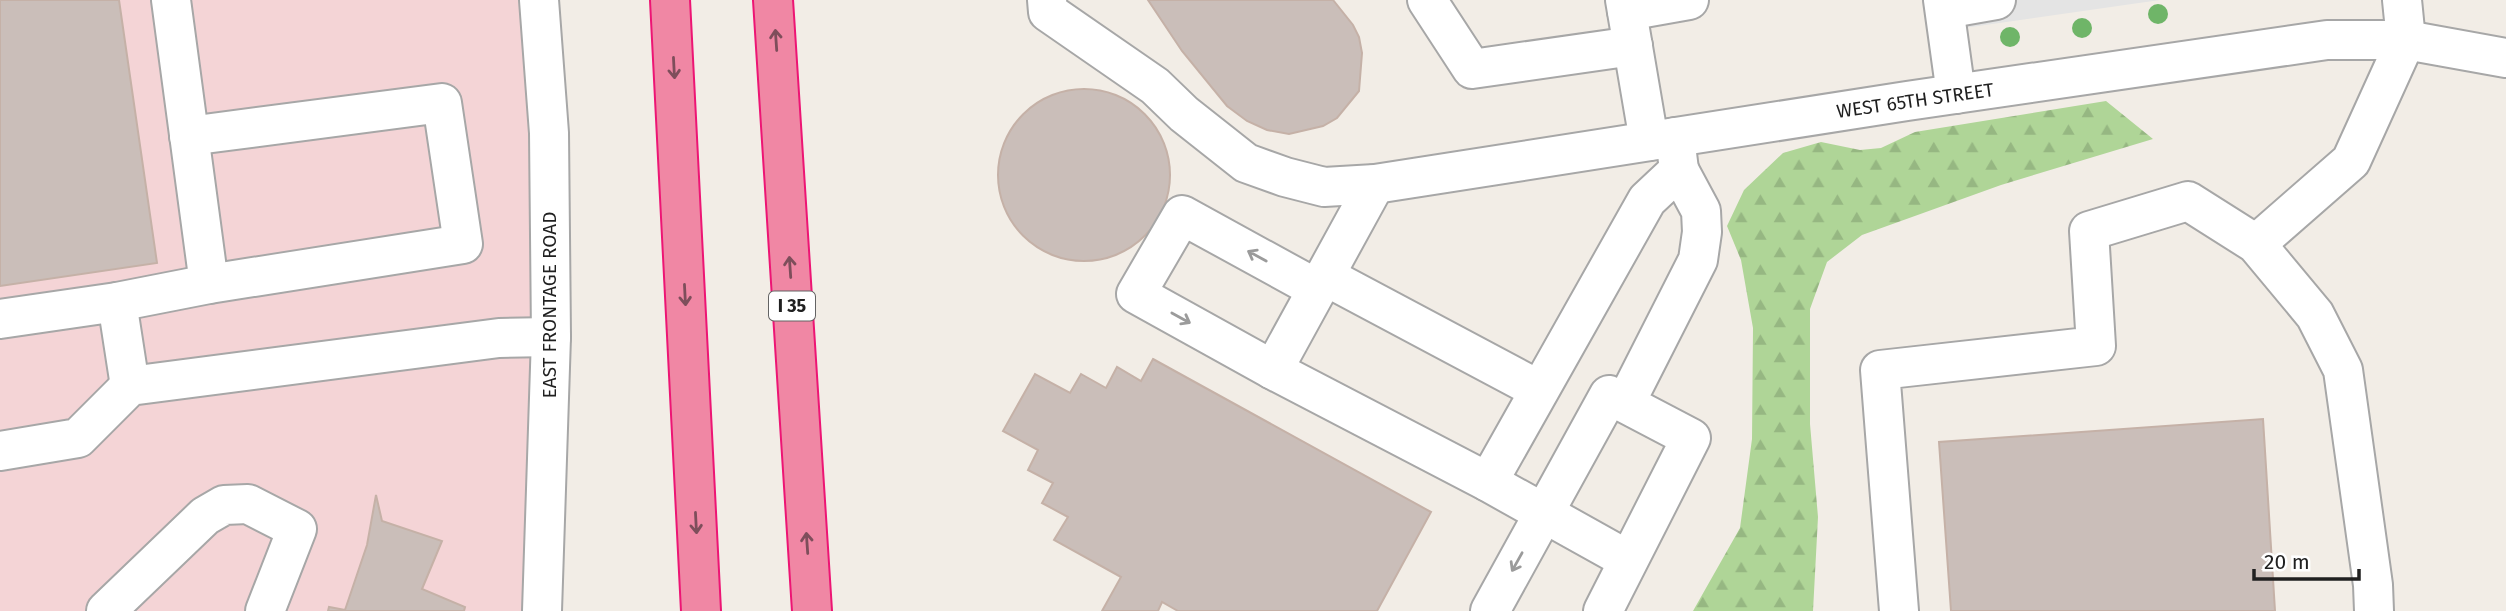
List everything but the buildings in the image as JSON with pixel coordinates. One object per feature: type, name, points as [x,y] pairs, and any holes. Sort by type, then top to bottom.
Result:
[{"type":"highway","points":[[670,0],[701,611]]},
{"type":"highway","name":"I 35","points":[[773,0],[812,611]]},
{"type":"street","points":[[171,0],[209,284]]},
{"type":"street","name":"EAST FRONTAGE ROAD","points":[[539,0],[549,133],[551,337],[542,611]]},
{"type":"street","name":"WEST 65TH STREET","points":[[1047,0],[1048,12],[1155,86],[1184,114],[1246,163],[1324,187],[1375,184],[1668,150],[1771,122],[2327,40],[2406,40],[2506,58]]},
{"type":"street","points":[[1427,0],[1472,69],[1689,0]]},
{"type":"street","points":[[1956,94],[1944,5],[1996,0]]},
{"type":"street","points":[[2256,244],[2351,162],[2406,40],[2402,0]]},
{"type":"street","points":[[1628,19],[1668,150],[1701,211],[1702,232],[1698,260],[1634,386]]},
{"type":"street","points":[[0,319],[463,244],[442,103],[189,136]]},
{"type":"street","points":[[1488,482],[1647,200],[1668,150]]},
{"type":"street","points":[[1273,370],[1375,184]]},
{"type":"street","points":[[1899,611],[1880,370],[2096,346],[2089,231],[2188,201],[2256,244],[2315,315],[2343,370],[2373,585],[2374,611]]},
{"type":"street","points":[[1539,390],[1182,215],[1136,294],[1628,560]]},
{"type":"street","points":[[117,302],[130,386]]},
{"type":"street","points":[[0,451],[78,438],[130,386],[499,338],[551,337]]},
{"type":"street","points":[[1490,611],[1609,395],[1691,438],[1603,611]]},
{"type":"street","points":[[106,611],[205,516],[224,505],[248,504],[297,529],[265,611]]},
{"type":"shaded area","points":[[0,0],[555,0],[560,611],[0,611]]},
{"type":"shaded area","points":[[1923,0],[2160,0],[1929,33]]},
{"type":"green space","points":[[2106,101],[2153,139],[2001,185],[1862,235],[1827,262],[1810,309],[1810,424],[1818,517],[1813,611],[1693,611],[1740,528],[1752,439],[1753,328],[1741,260],[1727,226],[1744,190],[1783,153],[1821,142],[1860,150],[1881,148],[1915,132]]}]
